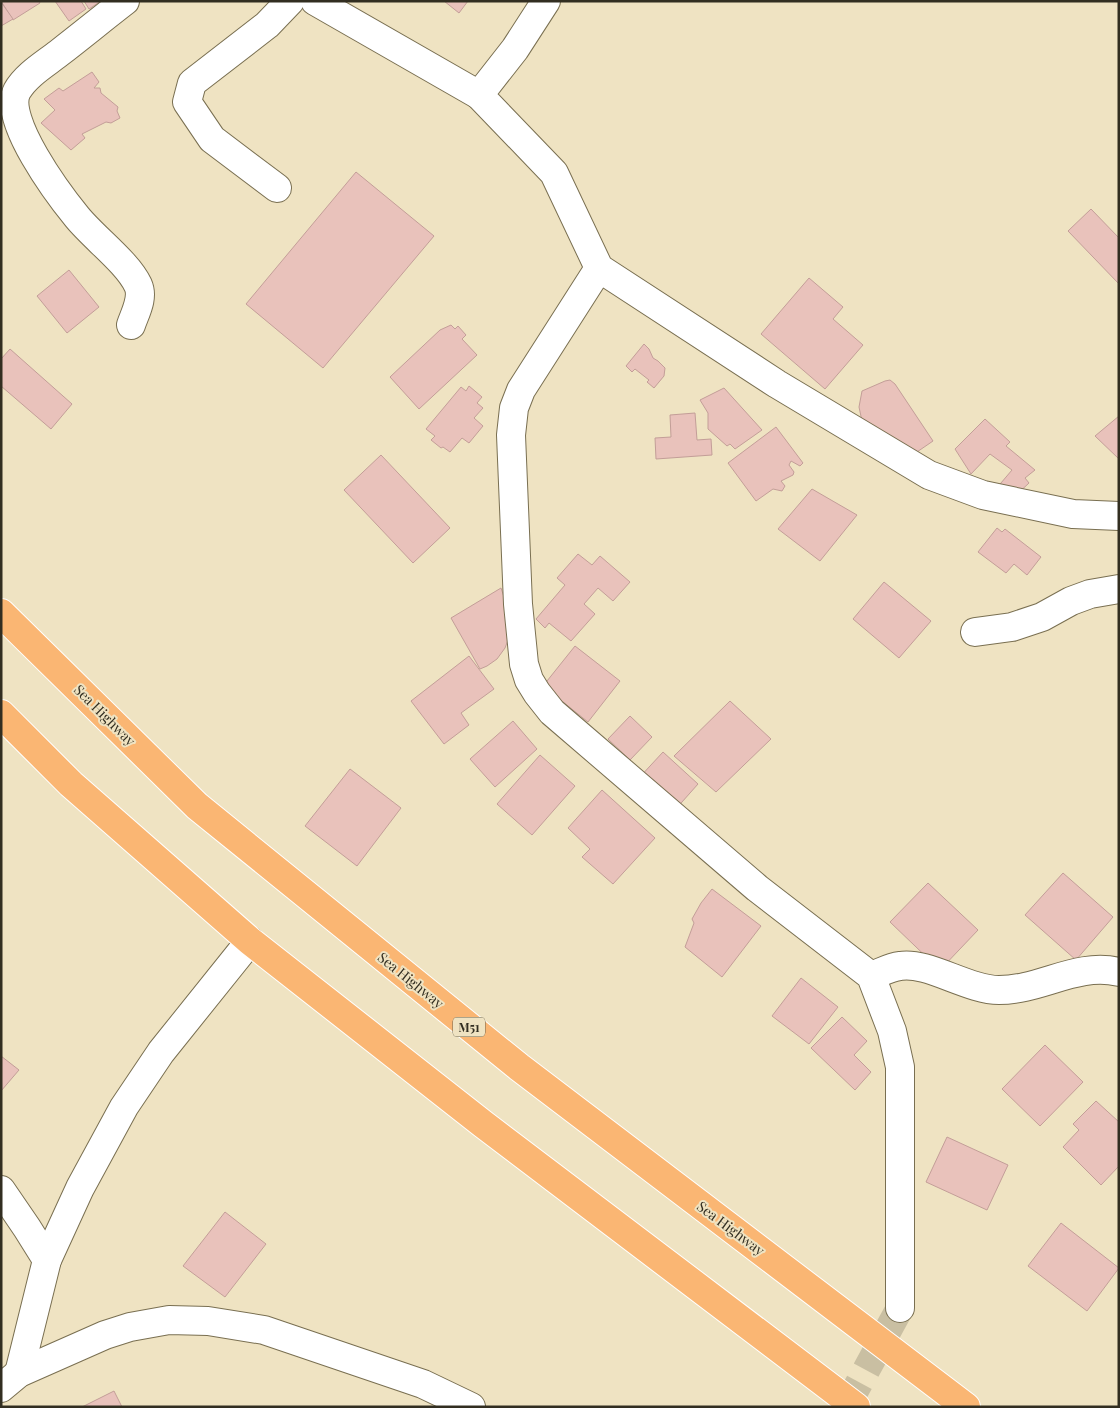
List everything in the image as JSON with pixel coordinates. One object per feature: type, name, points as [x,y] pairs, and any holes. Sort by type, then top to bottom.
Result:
[{"type":"highway","name":"Sea Highway","points":[[1,613],[196,806],[519,1067],[966,1407]]},
{"type":"highway","points":[[1,714],[71,784],[250,941],[483,1124],[856,1407]]},
{"type":"street","points":[[125,1],[33,73],[16,92],[16,106],[20,129],[38,162],[78,218],[126,269],[138,285],[141,295],[131,325]]},
{"type":"street","points":[[277,188],[212,139],[187,102],[192,84],[266,25],[290,1]]},
{"type":"street","points":[[315,1],[479,95],[554,173],[599,268],[777,384],[929,475],[983,496],[1073,514],[1119,516]]},
{"type":"street","points":[[479,95],[515,49],[546,1]]},
{"type":"street","points":[[599,268],[521,390],[514,408],[511,434],[518,604],[524,664],[529,680],[537,694],[552,712],[757,888],[871,976],[892,1031],[900,1067],[900,1308]]},
{"type":"street","points":[[975,632],[1012,627],[1042,617],[1071,601],[1090,594],[1119,589]]},
{"type":"street","points":[[10,1380],[47,1260],[71,1205],[124,1107],[161,1052],[250,941]]},
{"type":"street","points":[[871,976],[900,966],[910,966],[927,969],[989,990],[1003,990],[1020,988],[1080,971],[1100,968],[1119,972]]},
{"type":"street","points":[[1,1190],[28,1228],[47,1260]]},
{"type":"street","points":[[10,1380],[81,1344],[130,1327],[169,1320],[208,1321],[264,1330],[422,1384],[471,1407]]},
{"type":"building","points":[[1,1],[39,1],[40,3],[13,20]]},
{"type":"building","points":[[55,1],[81,1],[86,9],[69,21]]},
{"type":"building","points":[[84,1],[101,1],[89,9]]},
{"type":"building","points":[[444,1],[468,1],[459,13]]},
{"type":"building","points":[[1,2],[13,19],[1,26]]},
{"type":"building","points":[[92,72],[99,82],[94,88],[100,88],[101,93],[118,107],[117,111],[120,118],[111,123],[106,122],[82,134],[85,138],[71,150],[41,123],[55,110],[44,99],[59,88],[63,91]]},
{"type":"building","points":[[356,172],[434,236],[323,368],[246,304]]},
{"type":"building","points":[[1091,209],[1119,238],[1119,284],[1068,231]]},
{"type":"building","points":[[69,270],[99,307],[67,333],[37,296]]},
{"type":"building","points":[[809,278],[843,307],[833,319],[863,345],[825,389],[761,334]]},
{"type":"building","points":[[451,325],[455,329],[458,326],[466,335],[462,339],[477,355],[419,409],[390,377],[440,330]]},
{"type":"building","points":[[644,344],[649,349],[653,358],[665,368],[664,376],[654,388],[647,382],[649,380],[635,369],[632,372],[626,366]]},
{"type":"building","points":[[10,349],[72,404],[51,429],[1,386],[1,359]]},
{"type":"building","points":[[890,380],[895,384],[933,441],[914,454],[862,421],[859,407],[862,391]]},
{"type":"building","points":[[469,386],[482,397],[477,403],[483,408],[474,418],[483,426],[469,443],[462,438],[450,452],[431,440],[435,436],[426,429],[461,387],[466,391]]},
{"type":"building","points":[[724,388],[762,430],[735,449],[730,444],[727,446],[708,429],[708,413],[700,400]]},
{"type":"building","points":[[695,413],[697,440],[711,439],[712,455],[656,459],[655,438],[671,437],[670,415]]},
{"type":"building","points":[[1119,416],[1119,459],[1095,436]]},
{"type":"building","points":[[985,419],[1010,442],[1006,446],[1035,470],[1025,478],[1029,483],[1014,497],[995,490],[1012,470],[990,454],[971,474],[955,449]]},
{"type":"building","points":[[776,427],[803,463],[800,466],[791,461],[789,465],[794,472],[793,475],[781,481],[785,486],[782,491],[773,489],[756,501],[728,463]]},
{"type":"building","points":[[381,455],[450,528],[413,563],[344,490]]},
{"type":"building","points":[[812,489],[857,515],[820,561],[778,529]]},
{"type":"building","points":[[997,528],[1002,532],[1005,529],[1041,557],[1027,575],[1014,564],[1006,573],[978,552]]},
{"type":"building","points":[[578,554],[592,565],[600,556],[630,582],[613,601],[598,588],[584,604],[595,614],[571,641],[549,623],[545,628],[536,619],[565,585],[557,578]]},
{"type":"building","points":[[884,582],[931,621],[899,658],[853,619]]},
{"type":"building","points":[[501,588],[506,603],[508,640],[497,659],[480,669],[451,618]]},
{"type":"building","points":[[575,646],[620,681],[588,722],[543,686]]},
{"type":"building","points":[[469,656],[494,689],[461,713],[469,725],[444,744],[411,701]]},
{"type":"building","points":[[730,701],[771,739],[716,792],[674,756]]},
{"type":"building","points":[[630,716],[652,737],[630,760],[608,739]]},
{"type":"building","points":[[513,721],[537,749],[495,787],[470,759]]},
{"type":"building","points":[[663,752],[698,784],[674,811],[638,779]]},
{"type":"building","points":[[540,755],[575,786],[532,835],[497,804]]},
{"type":"building","points":[[350,769],[401,808],[357,866],[305,826]]},
{"type":"building","points":[[602,790],[655,838],[613,884],[582,857],[590,849],[568,828]]},
{"type":"building","points":[[1063,873],[1113,917],[1076,960],[1025,915]]},
{"type":"building","points":[[928,883],[978,930],[940,970],[890,922]]},
{"type":"building","points":[[712,889],[761,926],[722,977],[685,947],[694,923],[692,919]]},
{"type":"building","points":[[801,978],[838,1007],[809,1044],[772,1016]]},
{"type":"building","points":[[842,1017],[867,1041],[854,1055],[871,1072],[855,1090],[811,1048]]},
{"type":"building","points":[[1045,1045],[1083,1082],[1040,1126],[1002,1089]]},
{"type":"building","points":[[1,1056],[19,1070],[1,1091]]},
{"type":"building","points":[[1096,1101],[1119,1122],[1119,1166],[1101,1185],[1063,1147],[1079,1130],[1073,1124]]},
{"type":"building","points":[[947,1137],[1008,1165],[987,1210],[926,1182]]},
{"type":"building","points":[[225,1212],[266,1244],[225,1297],[183,1266]]},
{"type":"building","points":[[1061,1223],[1119,1268],[1087,1311],[1028,1266]]},
{"type":"building","points":[[114,1391],[122,1407],[82,1407]]},
{"type":"tunnel","points":[[846,1407],[900,1308]]}]
